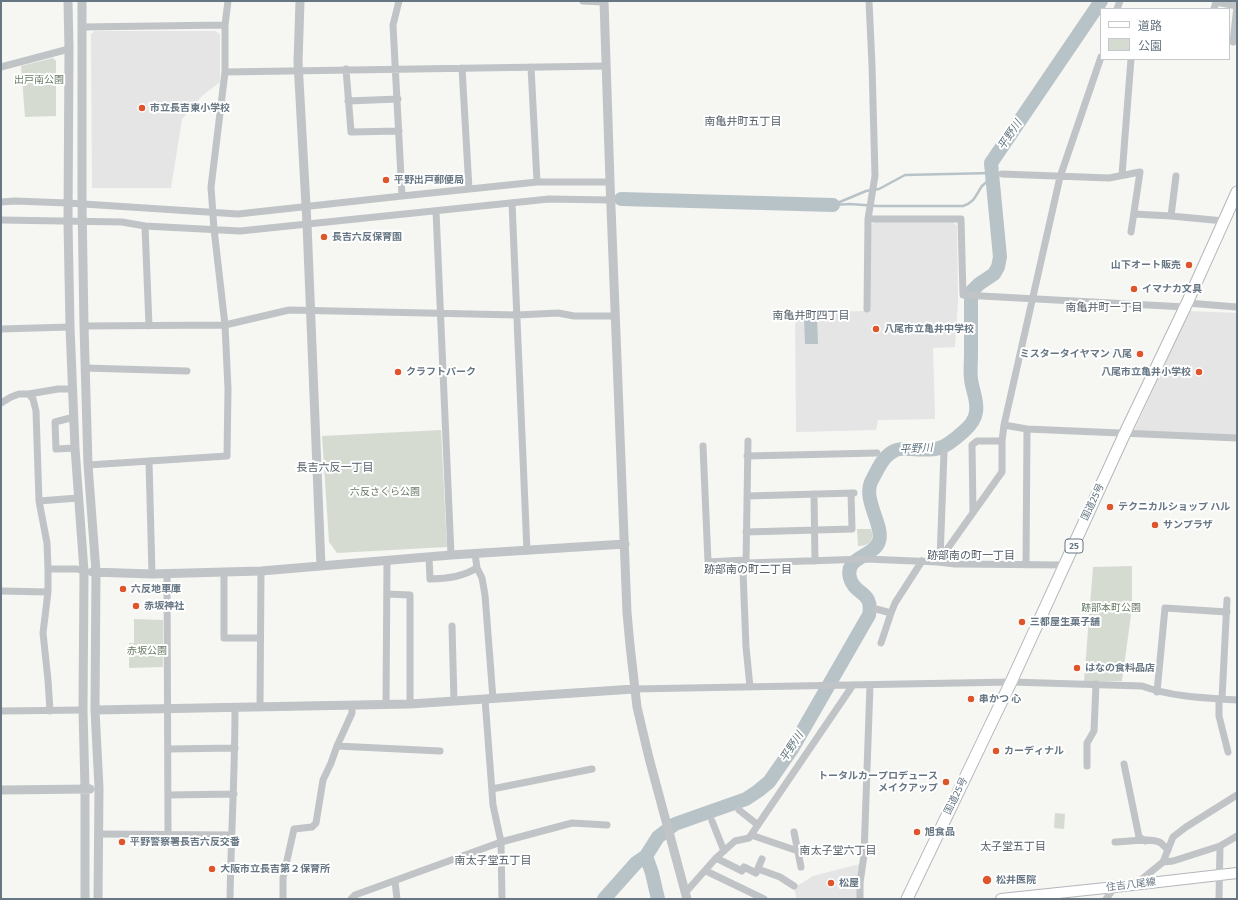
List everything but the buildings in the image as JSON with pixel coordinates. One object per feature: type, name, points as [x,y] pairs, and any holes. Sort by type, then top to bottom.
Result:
[{"type":"highway","name":"国道25号","points":[[906,899],[1011,682],[1237,192]]},
{"type":"main road","name":"住吉八尾線","points":[[1001,899],[1237,873]]},
{"type":"street","points":[[68,1],[68,222],[70,326],[75,448],[84,571],[83,710],[85,899]]},
{"type":"street","points":[[82,1],[82,222],[84,368],[88,465],[96,572],[95,710],[99,788],[98,899]]},
{"type":"street","points":[[88,465],[227,456],[228,389],[225,325],[212,212],[211,187],[225,72],[225,25],[228,1]]},
{"type":"street","points":[[300,1],[298,70],[307,224],[321,566]]},
{"type":"street","points":[[399,1],[393,25],[402,196]]},
{"type":"street","points":[[583,1],[604,2],[610,200],[627,613],[634,689],[649,758],[686,896]]},
{"type":"street","points":[[866,309],[868,219],[875,176],[869,1]]},
{"type":"street","points":[[1214,8],[1216,2],[1237,6],[1233,42]]},
{"type":"street","points":[[82,27],[225,25]]},
{"type":"street","points":[[1,67],[69,49]]},
{"type":"street","points":[[939,560],[1002,472],[1002,441],[1004,425],[1060,177],[1100,60]]},
{"type":"street","points":[[1122,175],[1131,60]]},
{"type":"street","points":[[225,72],[396,68],[606,66]]},
{"type":"street","points":[[531,67],[537,182]]},
{"type":"street","points":[[462,68],[470,189]]},
{"type":"street","points":[[346,69],[351,132],[399,131]]},
{"type":"street","points":[[348,101],[398,99]]},
{"type":"street","points":[[1002,174],[1109,178],[1140,172],[1131,232]]},
{"type":"street","points":[[1171,216],[1176,176]]},
{"type":"street","points":[[1,202],[15,201],[68,203],[238,214],[537,182],[610,182]]},
{"type":"street","points":[[1,220],[122,222],[145,226],[240,231],[549,199],[610,200]]},
{"type":"street","points":[[512,203],[527,550]]},
{"type":"street","points":[[436,211],[451,555]]},
{"type":"street","points":[[1134,214],[1171,216],[1224,222]]},
{"type":"street","points":[[868,219],[961,219],[963,295],[1237,307]]},
{"type":"street","points":[[145,226],[149,326]]},
{"type":"street","points":[[84,326],[225,325],[289,310],[517,315],[558,313],[574,316],[615,316]]},
{"type":"street","points":[[1,329],[70,326]]},
{"type":"street","points":[[84,368],[187,371]]},
{"type":"street","points":[[1,403],[19,394],[29,394],[58,389],[72,389]]},
{"type":"street","points":[[29,394],[33,399],[36,411],[39,500],[47,543],[48,592],[43,633],[50,711]]},
{"type":"street","points":[[74,417],[55,422],[56,449],[75,448]]},
{"type":"street","points":[[1004,425],[1027,429],[1237,438]]},
{"type":"street","points":[[1026,565],[1027,429]]},
{"type":"street","points":[[748,441],[746,561],[743,571],[746,647],[750,687]]},
{"type":"street","points":[[973,512],[972,445],[977,441],[1002,441]]},
{"type":"street","points":[[703,446],[708,562],[866,559],[922,561],[939,560],[955,564],[1065,565]]},
{"type":"street","points":[[939,560],[944,452]]},
{"type":"street","points":[[747,456],[877,453]]},
{"type":"street","points":[[149,461],[152,574]]},
{"type":"street","points":[[746,532],[852,530],[853,493],[747,496]]},
{"type":"street","points":[[814,494],[815,561]]},
{"type":"street","points":[[39,500],[78,498]]},
{"type":"street","points":[[48,569],[77,569],[96,572],[152,574],[224,573],[451,555],[625,544]]},
{"type":"street","points":[[476,554],[477,568],[482,578],[484,595],[492,789],[493,805],[501,842],[502,899]]},
{"type":"street","points":[[429,557],[430,579],[443,579],[467,574],[477,568]]},
{"type":"street","points":[[386,705],[387,560]]},
{"type":"street","points":[[881,643],[895,603],[922,561]]},
{"type":"street","points":[[260,707],[261,571]]},
{"type":"street","points":[[224,573],[224,638],[260,638]]},
{"type":"street","points":[[167,574],[168,834]]},
{"type":"street","points":[[1,590],[48,592]]},
{"type":"street","points":[[387,594],[410,595],[410,704]]},
{"type":"street","points":[[1227,600],[1219,716],[1228,752]]},
{"type":"street","points":[[1157,692],[1165,608],[1227,612]]},
{"type":"street","points":[[876,609],[891,612]]},
{"type":"street","points":[[452,626],[454,701]]},
{"type":"street","points":[[95,710],[386,705],[648,688],[853,686],[1011,682],[1142,686],[1157,692],[1173,695],[1237,700]]},
{"type":"street","points":[[1087,766],[1087,744],[1094,731],[1096,684]]},
{"type":"street","points":[[860,899],[860,883],[864,855],[870,685]]},
{"type":"street","points":[[686,896],[716,858],[735,841],[749,838],[853,686]]},
{"type":"street","points":[[283,899],[283,878],[294,829],[312,827],[316,823],[323,780],[352,713],[352,705]]},
{"type":"street","points":[[230,899],[234,794],[235,708]]},
{"type":"street","points":[[1,711],[83,710]]},
{"type":"street","points":[[338,746],[440,751]]},
{"type":"street","points":[[168,749],[235,748]]},
{"type":"street","points":[[1124,764],[1139,837],[1145,841]]},
{"type":"street","points":[[492,789],[592,769]]},
{"type":"street","points":[[1,790],[99,788]]},
{"type":"street","points":[[168,795],[234,794]]},
{"type":"street","points":[[1136,884],[1163,862],[1173,837],[1186,827],[1237,795]]},
{"type":"street","points":[[739,810],[758,825]]},
{"type":"street","points":[[712,821],[724,851]]},
{"type":"street","points":[[351,899],[355,895],[501,842],[572,823],[607,825]]},
{"type":"street","points":[[794,832],[801,867]]},
{"type":"street","points":[[99,834],[232,835]]},
{"type":"street","points":[[751,835],[798,851]]},
{"type":"street","points":[[1163,862],[1173,861],[1220,846],[1237,836]]},
{"type":"street","points":[[1115,842],[1145,841],[1160,843],[1168,850]]},
{"type":"street","points":[[1219,899],[1220,846]]},
{"type":"street","points":[[716,858],[742,871],[744,867],[756,873],[762,859]]},
{"type":"street","points":[[758,869],[780,876],[794,886]]},
{"type":"street","points":[[706,871],[764,899]]},
{"type":"street","points":[[395,881],[397,899]]},
{"type":"street","points":[[1106,899],[1115,887]]},
{"type":"shaded area","name":"市立長吉東小学校","points":[[95,31],[215,31],[220,34],[220,82],[202,96],[182,119],[171,188],[92,188],[91,34]]},
{"type":"shaded area","name":"八尾市立亀井中学校","points":[[876,221],[953,222],[957,226],[958,301],[955,347],[933,348],[935,419],[878,420],[876,430],[796,432],[795,312],[869,311],[871,225]]},
{"type":"shaded area","name":"八尾市立亀井小学校","points":[[1189,311],[1237,313],[1237,437],[1134,431]]},
{"type":"shaded area","points":[[804,317],[817,317],[818,344],[805,344]]},
{"type":"shaded area","points":[[860,864],[857,899],[797,899],[794,888],[813,876]]},
{"type":"green space","name":"出戸南公園","points":[[53,58],[56,61],[56,116],[25,117],[21,66]]},
{"type":"green space","name":"六反さくら公園","points":[[441,430],[447,547],[337,553],[329,542],[322,436]]},
{"type":"green space","points":[[857,529],[871,529],[872,540],[868,544],[858,546]]},
{"type":"green space","name":"跡部本町公園","points":[[1132,566],[1132,608],[1122,681],[1084,681],[1093,567]]},
{"type":"green space","name":"赤坂公園","points":[[134,619],[163,620],[163,667],[129,668],[129,643],[134,643]]},
{"type":"green space","points":[[1055,813],[1065,814],[1064,829],[1054,828]]},
{"type":"waterway","name":"平野川","points":[[658,899],[652,873],[646,856],[658,837],[675,824],[746,799],[769,782],[792,749],[869,615],[869,601],[855,588],[850,578],[849,571],[851,565],[872,550],[879,541],[879,528],[871,505],[869,489],[880,465],[886,457],[898,449],[928,450],[945,446],[965,430],[974,418],[976,403],[971,373],[972,291],[979,284],[994,274],[998,267],[1000,257],[991,163],[1101,1]]},
{"type":"waterway","points":[[835,204],[866,191],[879,189],[905,175],[992,173]]},
{"type":"waterway","points":[[833,205],[963,206],[972,201],[982,186],[992,178]]},
{"type":"waterway","points":[[621,199],[833,205]]},
{"type":"waterway","points":[[604,899],[636,863],[646,856]]},
{"type":"place","name":"市立長吉東小学校","points":[[142,108]]},
{"type":"place","name":"平野出戸郵便局","points":[[386,180]]},
{"type":"place","name":"長吉六反保育園","points":[[324,237]]},
{"type":"place","name":"山下オート販売","points":[[1189,265]]},
{"type":"place","name":"イマナカ文具","points":[[1134,289]]},
{"type":"place","name":"八尾市立亀井中学校","points":[[876,329]]},
{"type":"place","name":"ミスタータイヤマン 八尾","points":[[1140,354]]},
{"type":"place","name":"クラフトパーク","points":[[398,372]]},
{"type":"place","name":"八尾市立亀井小学校","points":[[1199,372]]},
{"type":"place","name":"テクニカルショップ ハル","points":[[1110,507]]},
{"type":"place","name":"サンプラザ","points":[[1155,525]]},
{"type":"place","name":"六反地車庫","points":[[123,589]]},
{"type":"place","name":"赤坂神社","points":[[136,606]]},
{"type":"place","name":"三都屋生菓子舗","points":[[1022,622]]},
{"type":"place","name":"はなの食料品店","points":[[1077,668]]},
{"type":"place","name":"串かつ 心","points":[[971,699]]},
{"type":"place","name":"カーディナル","points":[[996,751]]},
{"type":"place","name":"トータルカープロデュース メイクアップ","points":[[946,782]]},
{"type":"place","name":"旭食品","points":[[917,832]]},
{"type":"place","name":"平野警察署長吉六反交番","points":[[122,842]]},
{"type":"place","name":"大阪市立長吉第２保育所","points":[[212,869]]},
{"type":"place","name":"松井医院","points":[[987,880]]},
{"type":"place","name":"松屋","points":[[831,883]]},
{"type":"district","name":"南亀井町五丁目","points":[[743,122]]},
{"type":"district","name":"南亀井町一丁目","points":[[1104,308]]},
{"type":"district","name":"南亀井町四丁目","points":[[811,316]]},
{"type":"district","name":"長吉六反一丁目","points":[[335,468]]},
{"type":"district","name":"跡部南の町一丁目","points":[[971,556]]},
{"type":"district","name":"跡部南の町二丁目","points":[[748,570]]},
{"type":"district","name":"太子堂五丁目","points":[[1013,847]]},
{"type":"district","name":"南太子堂六丁目","points":[[838,851]]},
{"type":"district","name":"南太子堂五丁目","points":[[493,861]]}]
